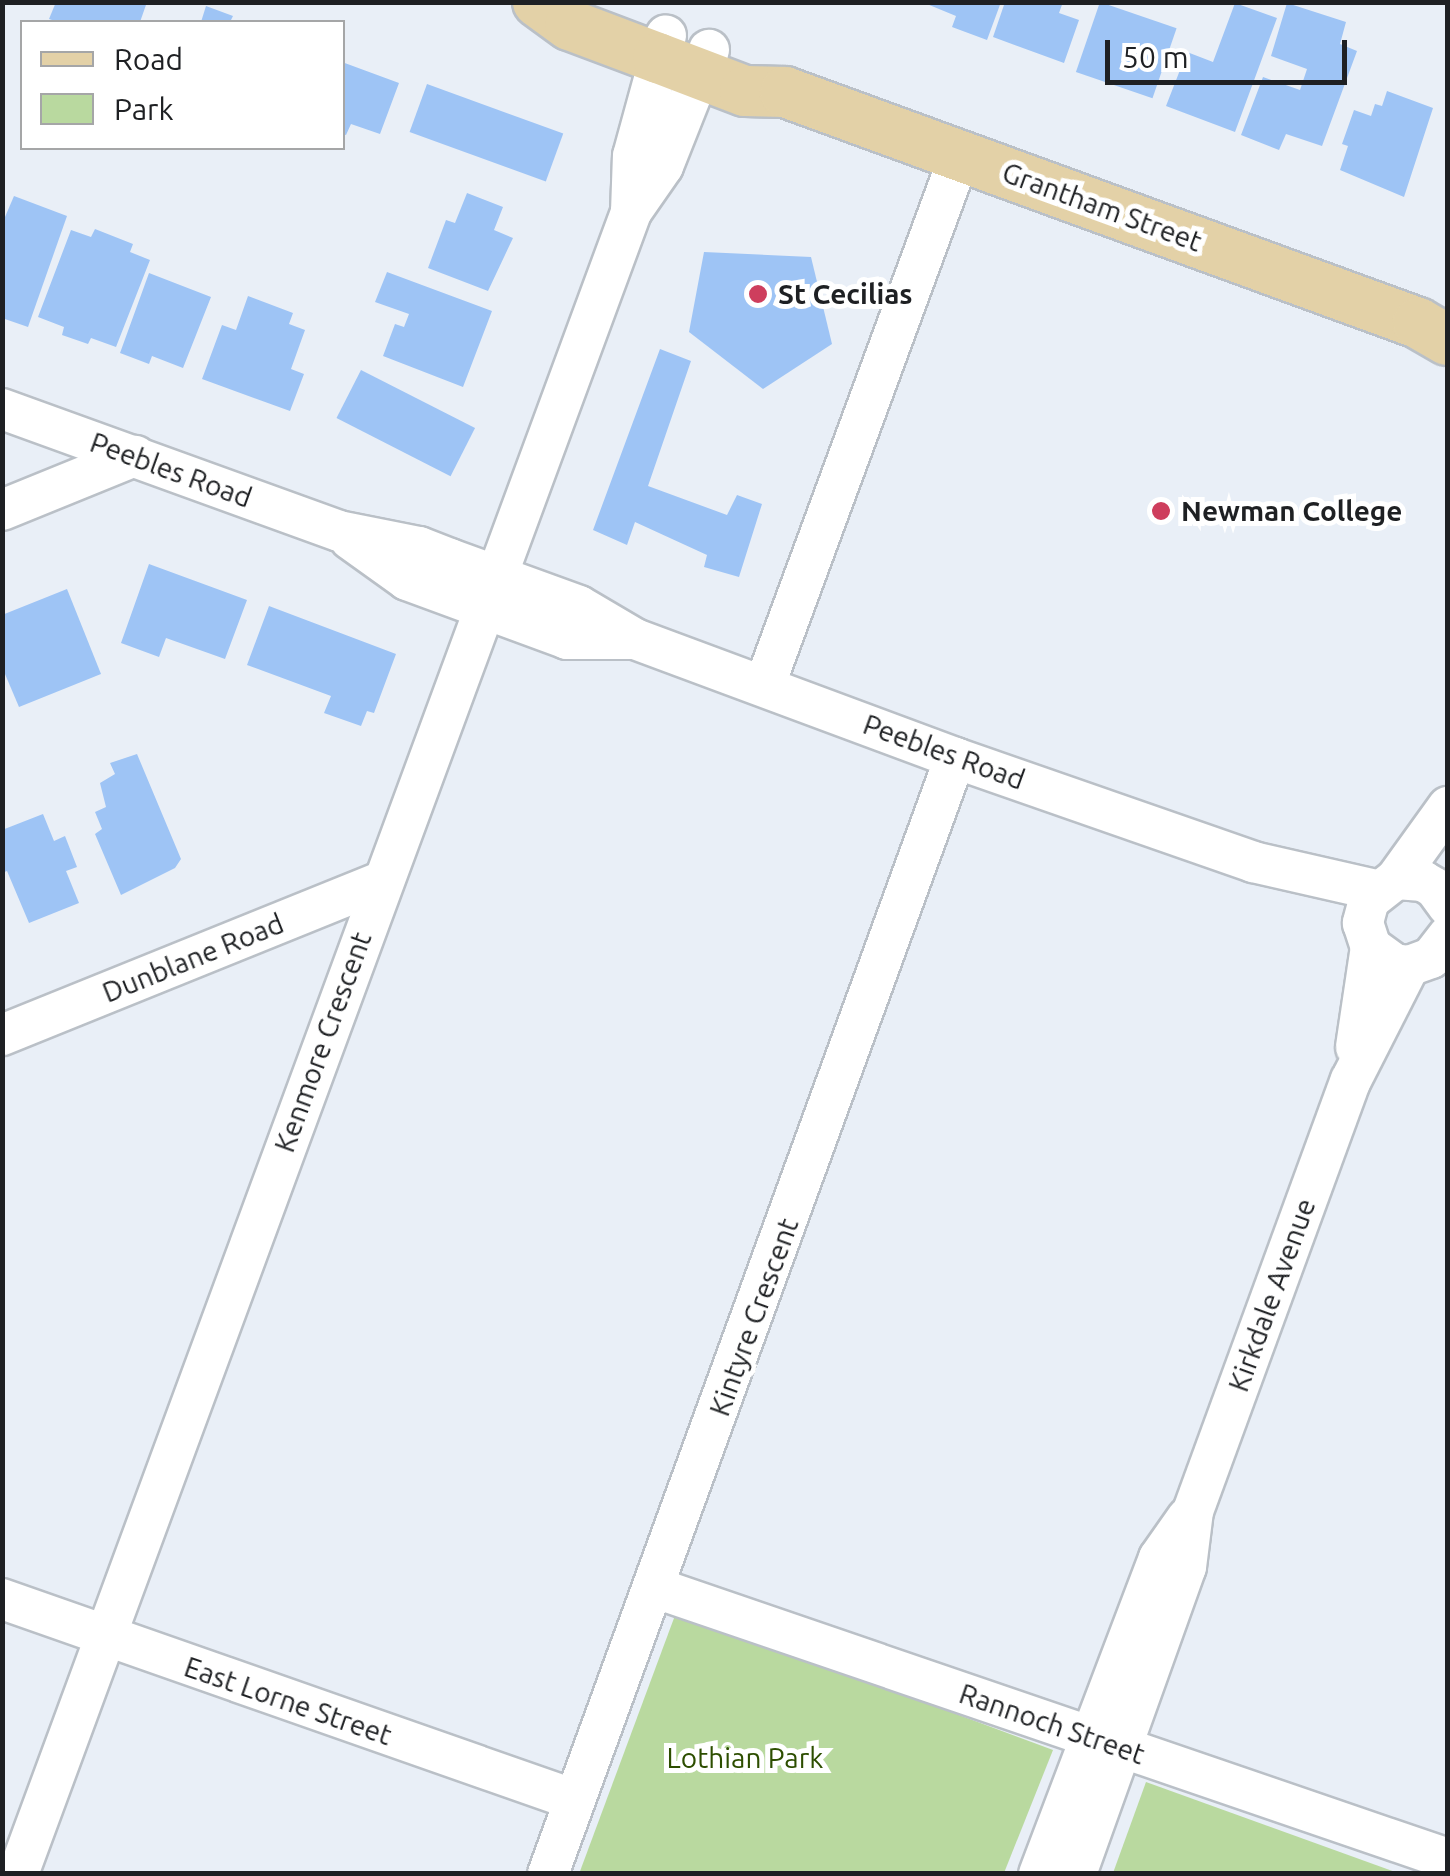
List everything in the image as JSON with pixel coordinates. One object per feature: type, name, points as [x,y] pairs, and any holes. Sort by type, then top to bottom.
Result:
[{"type":"main road","name":"Grantham Street","points":[[538,2],[570,26],[684,54]]},
{"type":"main road","name":"Grantham Street","points":[[579,2],[684,54],[745,91],[785,92],[1438,330]]},
{"type":"street","name":"Kenmore Crescent","points":[[18,1874],[631,212],[663,166],[684,54]]},
{"type":"street","points":[[765,684],[960,155]]},
{"type":"street","name":"Peebles Road","points":[[2,409],[339,531],[407,580],[492,593],[567,639],[635,639],[765,684],[955,758],[1254,862],[1376,910]]},
{"type":"street","points":[[2,510],[135,456]]},
{"type":"street","name":"Kintyre Crescent","points":[[548,1874],[656,1588],[955,758]]},
{"type":"street","name":"Kirkdale Avenue","points":[[1076,1874],[1159,1558],[1193,1510],[1351,1080],[1376,910],[1448,808]]},
{"type":"street","points":[[1436,951],[1381,957],[1376,910],[1410,878],[1441,898],[1448,821]]},
{"type":"street","name":"Dunblane Road","points":[[2,1035],[383,881]]},
{"type":"street","name":"Kirkdale Avenue","points":[[1351,1080],[1436,951]]},
{"type":"street","name":"Rannoch Street","points":[[656,1588],[1448,1859]]},
{"type":"street","name":"East Lorne Street","points":[[2,1599],[575,1800]]},
{"type":"street","name":"Kirkdale Avenue","points":[[1040,1874],[1108,1743]]},
{"type":"green space","name":"Lothian Park","points":[[677,1610],[1053,1750],[1004,1873],[579,1874]]},
{"type":"green space","points":[[1146,1782],[1398,1873],[1113,1873]]},
{"type":"building","points":[[56,2],[147,2],[141,20],[49,19]]},
{"type":"building","points":[[922,2],[1001,2],[987,40],[952,27],[956,16]]},
{"type":"building","points":[[1005,2],[1063,2],[1059,13],[1079,20],[1064,63],[993,37]]},
{"type":"building","points":[[1100,2],[1177,28],[1152,98],[1076,72]]},
{"type":"building","points":[[1235,3],[1277,18],[1235,132],[1166,106],[1187,52],[1213,62]]},
{"type":"building","points":[[1287,3],[1346,22],[1340,44],[1357,51],[1322,146],[1286,134],[1279,150],[1241,135],[1263,77],[1300,90],[1307,69],[1271,56]]},
{"type":"building","points":[[206,6],[233,16],[231,20],[202,20]]},
{"type":"building","points":[[345,63],[399,83],[380,134],[351,124],[346,135]]},
{"type":"building","points":[[427,84],[563,134],[546,182],[410,132]]},
{"type":"building","points":[[1387,91],[1433,108],[1404,197],[1340,170],[1348,146],[1342,144],[1354,110],[1371,116],[1375,104],[1382,106]]},
{"type":"building","points":[[467,193],[503,207],[494,230],[513,238],[488,291],[428,268],[446,220],[455,223]]},
{"type":"building","points":[[14,196],[67,216],[28,327],[2,318],[2,224]]},
{"type":"building","points":[[95,229],[133,244],[130,252],[150,260],[116,347],[91,338],[88,344],[62,335],[64,327],[38,317],[71,230],[91,237]]},
{"type":"building","name":"St Cecilias","points":[[704,252],[811,257],[832,344],[763,389],[689,332]]},
{"type":"building","points":[[387,272],[492,311],[463,387],[383,356],[395,324],[404,327],[409,314],[375,302]]},
{"type":"building","points":[[149,273],[211,297],[183,368],[152,356],[149,364],[120,353]]},
{"type":"building","points":[[248,296],[293,313],[289,324],[305,330],[291,369],[304,374],[290,411],[202,379],[222,325],[236,330]]},
{"type":"building","points":[[660,349],[691,361],[648,486],[727,515],[737,495],[762,504],[739,577],[704,567],[707,555],[635,522],[627,545],[593,530]]},
{"type":"building","points":[[361,370],[475,428],[451,476],[336,418]]},
{"type":"building","points":[[149,564],[247,600],[225,659],[166,638],[159,657],[121,643]]},
{"type":"building","points":[[67,589],[101,674],[19,707],[2,667],[2,615]]},
{"type":"building","points":[[269,606],[396,654],[374,713],[367,711],[361,726],[324,713],[331,696],[247,665]]},
{"type":"building","points":[[137,754],[181,859],[175,868],[121,895],[95,834],[102,829],[95,812],[106,807],[100,783],[115,774],[110,763]]},
{"type":"building","points":[[43,814],[54,841],[65,836],[77,867],[66,871],[79,903],[29,923],[7,871],[2,873],[2,830]]},
{"type":"place","name":"St Cecilias","points":[[758,294]]},
{"type":"place","name":"Newman College","points":[[1161,511]]}]
